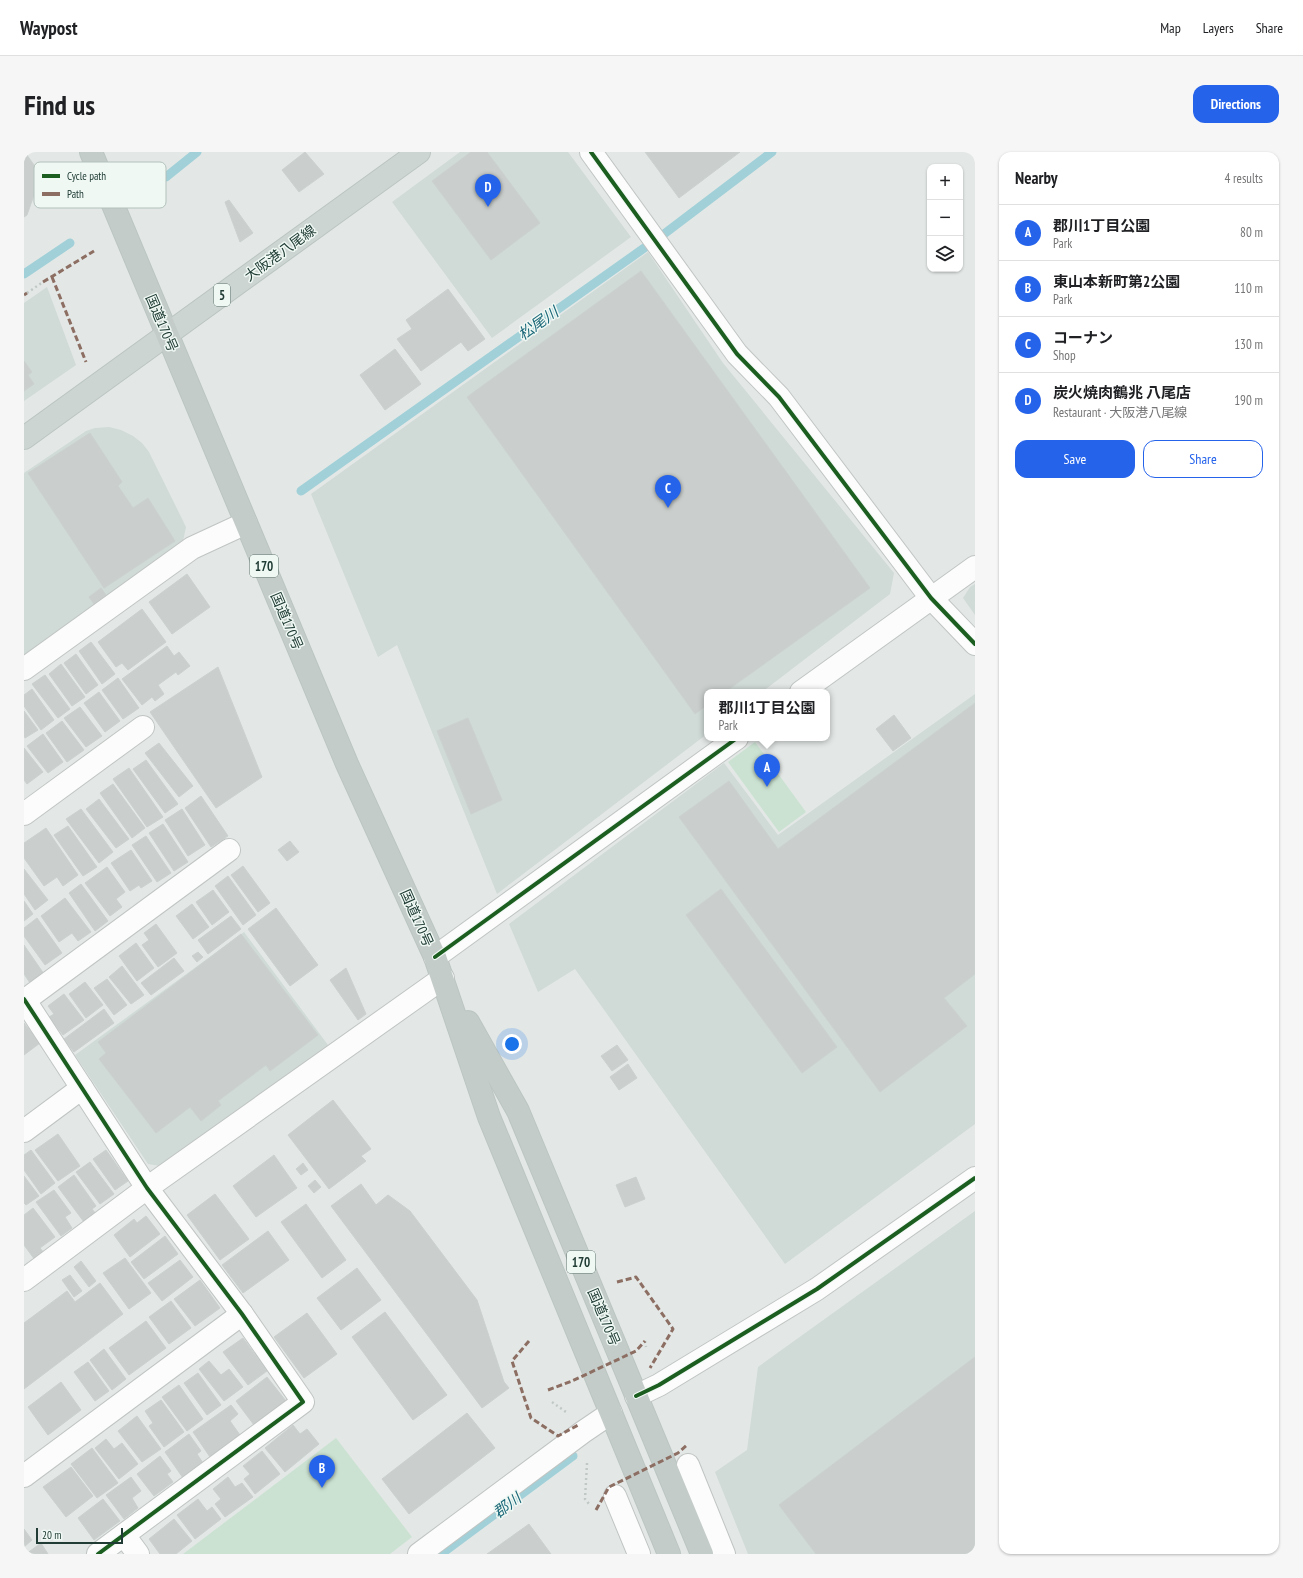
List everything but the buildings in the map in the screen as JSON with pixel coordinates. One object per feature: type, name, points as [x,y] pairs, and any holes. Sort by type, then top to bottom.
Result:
[{"type":"highway","name":"国道170号","points":[[91,152],[95,162]]},
{"type":"highway","name":"国道170号","points":[[114,208],[347,764],[434,957],[489,1116],[669,1554]]},
{"type":"highway","name":"国道170号","points":[[442,978],[518,1111],[702,1554]]},
{"type":"main road","name":"大阪港八尾線","points":[[24,438],[418,152]]},
{"type":"street","points":[[590,152],[737,354],[779,397],[931,598],[975,644]]},
{"type":"street","points":[[24,669],[192,548],[246,523]]},
{"type":"street","points":[[805,689],[975,567]]},
{"type":"street","points":[[24,814],[143,727]]},
{"type":"street","points":[[434,957],[733,741]]},
{"type":"street","points":[[98,1554],[303,1402],[242,1314],[147,1188],[24,1000],[229,850]]},
{"type":"street","points":[[24,1280],[147,1188],[442,978]]},
{"type":"street","points":[[24,1131],[82,1088]]},
{"type":"street","points":[[636,1396],[660,1385],[817,1289],[975,1178]]},
{"type":"street","points":[[24,1476],[242,1314]]},
{"type":"street","points":[[419,1554],[583,1432],[611,1413]]},
{"type":"street","points":[[688,1465],[724,1554]]},
{"type":"street","points":[[615,1496],[638,1554]]},
{"type":"street","points":[[124,1535],[138,1554]]},
{"type":"path","points":[[27,293],[43,282]]},
{"type":"path","points":[[586,1486],[587,1462]]},
{"type":"shaded area","points":[[460,152],[568,152],[631,237],[492,338],[392,202]]},
{"type":"shaded area","points":[[648,252],[723,363],[894,573],[890,594],[766,689],[704,689],[704,736],[497,894],[397,645],[378,657],[311,494]]},
{"type":"shaded area","points":[[47,287],[76,365],[24,401],[24,303]]},
{"type":"shaded area","points":[[109,427],[121,430],[133,436],[142,443],[149,452],[186,527],[183,541],[24,656],[24,473],[86,431],[95,428]]},
{"type":"shaded area","points":[[975,584],[975,615],[963,598],[970,587]]},
{"type":"shaded area","points":[[975,694],[975,1124],[785,1264],[575,969],[538,992],[509,924],[724,763],[778,835]]},
{"type":"shaded area","points":[[244,932],[328,1045],[166,1167],[148,1164],[75,1055]]},
{"type":"shaded area","points":[[975,1211],[975,1554],[748,1554],[715,1472],[747,1450],[758,1367]]},
{"type":"green space","points":[[755,742],[806,812],[779,832],[728,762]]},
{"type":"green space","points":[[336,1438],[412,1537],[390,1554],[183,1554]]},
{"type":"waterway","points":[[166,177],[197,152]]},
{"type":"waterway","name":"松尾川","points":[[301,491],[664,234],[772,152]]},
{"type":"waterway","points":[[24,274],[70,243]]},
{"type":"waterway","name":"郡川","points":[[441,1554],[573,1456]]},
{"type":"marked path","points":[[43,282],[94,251]]},
{"type":"marked path","points":[[52,277],[86,362]]},
{"type":"marked path","points":[[617,1282],[636,1277],[673,1329],[650,1368]]},
{"type":"marked path","points":[[529,1341],[512,1361],[531,1418],[558,1436],[580,1424]]},
{"type":"marked path","points":[[548,1390],[572,1381],[636,1351],[645,1341]]},
{"type":"marked path","points":[[596,1510],[609,1487],[678,1453],[687,1445]]},
{"type":"cycle path","points":[[591,152],[737,354],[779,397],[931,598],[975,644]]},
{"type":"cycle path","points":[[435,957],[733,741]]},
{"type":"cycle path","points":[[24,999],[147,1188],[242,1314],[303,1402],[98,1554]]},
{"type":"cycle path","points":[[636,1396],[659,1385],[817,1289],[975,1178]]},
{"type":"place","name":"炭火焼肉鶴兆 八尾店","points":[[488,207]]},
{"type":"place","name":"コーナン","points":[[668,508]]},
{"type":"place","name":"郡川1丁目公園","points":[[767,787]]},
{"type":"place","name":"東山本新町第2公園","points":[[322,1488]]}]
